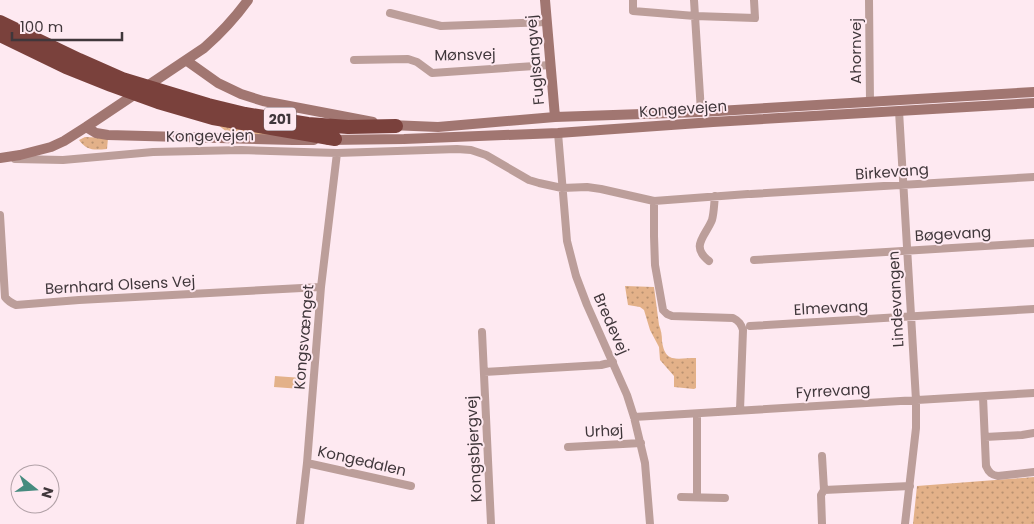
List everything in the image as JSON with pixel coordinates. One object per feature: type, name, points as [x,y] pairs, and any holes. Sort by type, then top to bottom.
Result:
[{"type":"highway","name":"201","points":[[0,22],[79,60],[116,82]]},
{"type":"highway","name":"201","points":[[0,35],[66,67],[162,97],[213,118],[336,146]]},
{"type":"highway","name":"201","points":[[162,97],[245,114],[308,124],[348,127],[396,126]]},
{"type":"main road","name":"Kongevejen","points":[[0,158],[51,147],[86,127],[204,48],[235,18],[248,0]]},
{"type":"main road","name":"Fuglsangvej","points":[[545,0],[556,117]]},
{"type":"main road","name":"201","points":[[187,61],[218,83],[241,94],[264,101],[396,126]]},
{"type":"main road","name":"Kongevejen","points":[[396,126],[438,127],[556,117],[701,112],[1034,92]]},
{"type":"main road","name":"Kongevejen","points":[[336,146],[404,139],[558,133],[1034,103]]},
{"type":"main road","name":"201","points":[[86,127],[96,133],[108,135],[293,140],[336,146]]},
{"type":"street","points":[[633,0],[634,11],[694,16],[755,18],[754,0]]},
{"type":"street","points":[[694,0],[701,112]]},
{"type":"street","name":"Ahornvej","points":[[869,0],[870,102]]},
{"type":"street","points":[[390,14],[441,26],[547,22]]},
{"type":"street","name":"Mønsvej","points":[[354,60],[408,59],[417,62],[432,73],[550,65]]},
{"type":"street","name":"Lindevangen","points":[[899,111],[916,400],[916,428],[905,524]]},
{"type":"street","name":"Bredevej","points":[[558,133],[567,241],[576,276],[587,305],[627,395],[634,417],[645,463],[650,524]]},
{"type":"street","name":"Kongevejen","points":[[0,158],[63,160],[153,152],[336,146],[457,149],[471,150],[486,155],[529,180],[562,188],[587,187],[654,200]]},
{"type":"street","name":"Kongsvænget","points":[[300,524],[336,146]]},
{"type":"street","name":"Birkevang","points":[[654,200],[1034,176]]},
{"type":"street","points":[[708,262],[699,250],[712,221],[715,196]]},
{"type":"street","points":[[654,200],[655,265],[663,310],[672,316],[733,318],[741,324],[743,330],[740,410]]},
{"type":"street","name":"Bernhard Olsens Vej","points":[[0,215],[5,297],[12,304],[16,305],[322,287]]},
{"type":"street","name":"Bøgevang","points":[[754,260],[1034,243]]},
{"type":"street","name":"Elmevang","points":[[750,326],[1034,310]]},
{"type":"street","name":"Kongsbjergvej","points":[[482,332],[491,524]]},
{"type":"street","points":[[484,372],[601,365],[613,362]]},
{"type":"street","name":"Fyrrevang","points":[[634,417],[1034,393]]},
{"type":"street","points":[[983,397],[986,466],[988,472],[998,476],[1034,472]]},
{"type":"street","points":[[697,414],[697,497]]},
{"type":"street","points":[[985,437],[1034,433]]},
{"type":"street","name":"Urhøj","points":[[568,446],[641,443]]},
{"type":"street","points":[[822,456],[824,490],[821,495],[822,524]]},
{"type":"street","name":"Kongedalen","points":[[307,463],[410,486]]},
{"type":"street","points":[[824,490],[910,486]]},
{"type":"street","points":[[681,497],[725,498]]},
{"type":"shaded area","points":[[217,124],[301,138],[228,133]]},
{"type":"shaded area","points":[[85,137],[108,138],[107,149],[88,148],[79,140]]},
{"type":"shaded area","points":[[625,286],[654,287],[659,325],[666,353],[678,359],[696,358],[696,388],[674,387],[674,376],[660,360],[659,347],[650,330],[644,310],[640,307],[628,305]]},
{"type":"shaded area","points":[[275,376],[302,378],[301,389],[274,387]]},
{"type":"shaded area","points":[[1034,477],[1034,524],[913,524],[917,486]]}]
